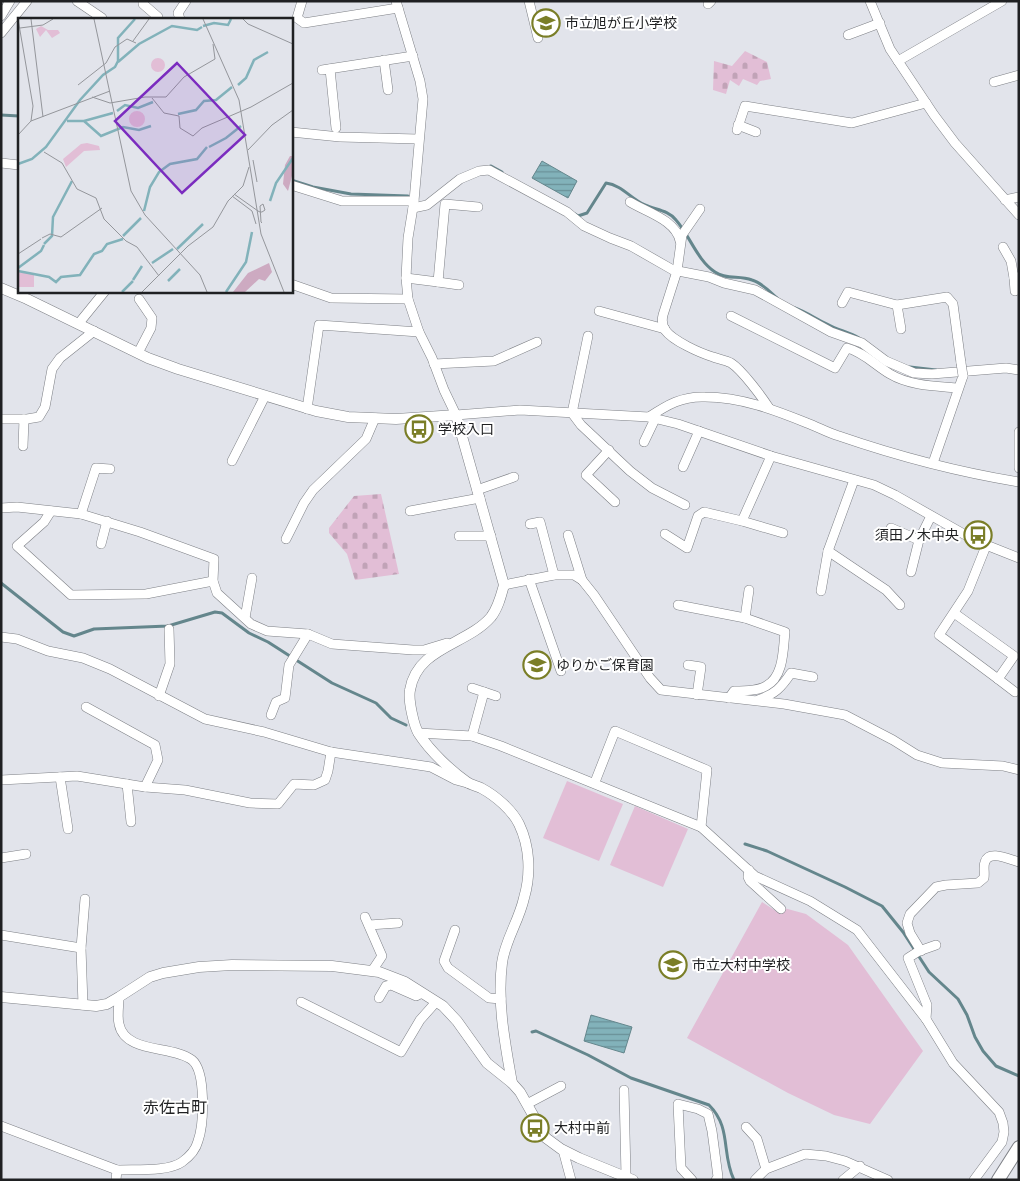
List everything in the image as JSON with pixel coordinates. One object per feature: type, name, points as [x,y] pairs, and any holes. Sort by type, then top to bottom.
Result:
[{"type":"main road","points":[[998,1180],[1019,1147]]},
{"type":"street","points":[[1,16],[10,1]]},
{"type":"street","points":[[1,33],[27,1]]},
{"type":"street","points":[[77,1],[102,18]]},
{"type":"street","points":[[143,1],[143,4],[158,17]]},
{"type":"street","points":[[180,18],[178,13],[186,1]]},
{"type":"street","points":[[302,1],[294,21],[304,23],[397,5],[420,81],[422,99],[413,205],[408,238],[406,278],[408,299],[419,332],[456,415],[504,585],[492,616],[473,632],[435,652],[422,666],[414,678],[410,691],[410,705],[418,733],[435,754],[468,783]]},
{"type":"street","points":[[529,1],[538,38]]},
{"type":"street","points":[[870,1],[890,49],[926,103],[955,143],[1019,215]]},
{"type":"street","points":[[898,61],[1002,1]]},
{"type":"street","points":[[848,35],[880,23]]},
{"type":"street","points":[[336,128],[326,70],[413,56]]},
{"type":"street","points":[[384,60],[388,90]]},
{"type":"street","points":[[994,82],[1019,75]]},
{"type":"street","points":[[756,132],[737,128],[745,106],[852,123],[926,103]]},
{"type":"street","points":[[292,132],[340,137],[418,139]]},
{"type":"street","points":[[1,163],[18,165]]},
{"type":"street","points":[[292,185],[342,201],[427,205],[460,179],[479,171],[489,170],[566,212],[584,226],[631,246],[677,271],[709,277],[724,283],[754,290],[831,332],[862,343],[886,361],[914,372],[932,374],[1006,368],[1019,370]]},
{"type":"street","points":[[1005,200],[1019,197]]},
{"type":"street","points":[[630,202],[661,218],[679,234],[683,234]]},
{"type":"street","points":[[438,282],[445,204],[478,207]]},
{"type":"street","points":[[665,329],[662,322],[662,314],[677,271],[683,234],[700,209]]},
{"type":"street","points":[[1003,248],[1011,261],[1016,277],[1015,291]]},
{"type":"street","points":[[406,278],[460,286]]},
{"type":"street","points":[[292,284],[331,298],[408,299]]},
{"type":"street","points":[[1,288],[27,298],[138,353],[178,369],[307,409],[348,417],[396,419],[520,410],[652,418],[699,431],[771,456],[874,485],[896,495],[986,546],[1019,558]]},
{"type":"street","points":[[79,323],[104,292]]},
{"type":"street","points":[[842,303],[848,292],[897,305],[947,297],[954,304],[963,376],[933,463]]},
{"type":"street","points":[[138,353],[151,328],[152,318],[139,299]]},
{"type":"street","points":[[897,305],[901,329]]},
{"type":"street","points":[[599,311],[665,329],[680,341],[696,350],[731,363],[762,397],[769,408]]},
{"type":"street","points":[[731,316],[835,368],[847,348],[858,351],[892,375],[933,386],[958,388]]},
{"type":"street","points":[[307,409],[319,325],[419,332]]},
{"type":"street","points":[[1,419],[39,417],[45,407],[52,369],[60,358],[94,331]]},
{"type":"street","points":[[588,336],[572,413],[581,425],[630,471],[652,488],[685,505]]},
{"type":"street","points":[[434,364],[483,360],[494,361],[537,342]]},
{"type":"street","points":[[232,461],[265,396]]},
{"type":"street","points":[[644,442],[652,418],[668,404],[703,396],[728,398],[769,408],[837,436],[967,473],[1019,482]]},
{"type":"street","points":[[286,539],[304,502],[313,490],[366,439],[375,418]]},
{"type":"street","points":[[23,446],[24,419]]},
{"type":"street","points":[[683,467],[699,431]]},
{"type":"street","points":[[1019,432],[1019,468]]},
{"type":"street","points":[[609,450],[586,475],[615,502]]},
{"type":"street","points":[[742,521],[771,456]]},
{"type":"street","points":[[81,514],[96,468],[110,469]]},
{"type":"street","points":[[410,511],[479,494],[514,477]]},
{"type":"street","points":[[821,591],[828,551],[854,480]]},
{"type":"street","points":[[1,508],[17,507],[81,514],[107,521],[214,559],[213,581],[217,593],[252,624],[268,631],[308,634],[332,644],[413,650],[424,650],[452,642]]},
{"type":"street","points":[[51,511],[44,522],[17,546],[71,595],[146,594],[213,581]]},
{"type":"street","points":[[666,534],[687,548],[698,516],[704,512],[783,533]]},
{"type":"street","points":[[911,572],[919,540],[931,516]]},
{"type":"street","points":[[530,524],[550,519]]},
{"type":"street","points":[[101,544],[107,521]]},
{"type":"street","points":[[540,522],[554,575]]},
{"type":"street","points":[[892,528],[919,540]]},
{"type":"street","points":[[568,535],[582,580],[650,678],[661,690],[755,701],[845,715],[893,740],[917,756],[942,763],[1004,766],[1019,769]]},
{"type":"street","points":[[459,536],[491,536]]},
{"type":"street","points":[[986,546],[968,591],[939,636],[1015,692]]},
{"type":"street","points":[[828,551],[886,590],[900,605]]},
{"type":"street","points":[[504,585],[554,575],[574,575],[582,580]]},
{"type":"street","points":[[245,618],[252,578]]},
{"type":"street","points":[[529,580],[561,671]]},
{"type":"street","points":[[745,618],[749,590]]},
{"type":"street","points":[[678,605],[745,618],[785,632],[781,664],[777,677],[766,687],[734,691],[730,698]]},
{"type":"street","points":[[954,613],[1014,656],[998,679]]},
{"type":"street","points":[[159,696],[170,664],[169,628]]},
{"type":"street","points":[[271,715],[276,702],[285,698],[289,666],[308,634]]},
{"type":"street","points":[[1,637],[17,639],[48,651],[83,658],[110,669],[205,719],[264,732],[331,752],[431,768],[456,780],[482,789],[498,799],[519,824],[528,853],[529,872],[524,899],[504,949],[502,964],[501,999],[504,1040],[512,1083]]},
{"type":"street","points":[[688,665],[701,667],[697,695]]},
{"type":"street","points":[[755,701],[771,695],[782,686],[790,673],[813,677]]},
{"type":"street","points":[[472,688],[496,696]]},
{"type":"street","points":[[472,736],[484,692]]},
{"type":"street","points":[[86,707],[155,745],[158,760],[145,786]]},
{"type":"street","points":[[595,782],[615,731],[707,770],[701,827]]},
{"type":"street","points":[[418,733],[472,736],[595,782],[701,827],[755,876],[810,901],[857,930],[926,1019],[952,1063],[999,1112],[1004,1132],[1002,1142],[974,1180]]},
{"type":"street","points":[[1,780],[77,776],[127,784],[185,790],[250,804],[278,804],[294,784],[314,785],[325,780],[331,752]]},
{"type":"street","points":[[60,777],[68,829]]},
{"type":"street","points":[[127,784],[131,822]]},
{"type":"street","points":[[1,858],[26,854]]},
{"type":"street","points":[[920,951],[906,923],[910,914],[936,887],[978,883],[984,878],[984,862],[989,856],[994,855],[1019,862]]},
{"type":"street","points":[[749,870],[748,877],[750,881],[781,909]]},
{"type":"street","points":[[83,1005],[81,948],[85,899]]},
{"type":"street","points":[[372,971],[382,956],[367,921],[398,923]]},
{"type":"street","points":[[455,930],[444,960],[448,968],[489,998],[501,999]]},
{"type":"street","points":[[1,935],[81,948]]},
{"type":"street","points":[[926,1019],[927,1005],[908,958],[936,945]]},
{"type":"street","points":[[1,997],[96,1006],[107,1004],[119,998],[150,977],[199,967],[232,964],[332,966],[379,972],[405,982],[443,1006],[487,1063],[512,1083],[527,1104],[546,1138],[609,1175],[629,1178],[624,1090]]},
{"type":"street","points":[[379,998],[386,986],[390,985],[416,996],[422,993]]},
{"type":"street","points":[[1,1126],[118,1170],[164,1168],[180,1163],[192,1152],[198,1142],[202,1114],[200,1071],[192,1060],[182,1055],[137,1044],[125,1036],[119,1025],[119,998]]},
{"type":"street","points":[[301,1002],[401,1052],[420,1020],[436,1002]]},
{"type":"street","points":[[527,1104],[561,1086]]},
{"type":"street","points":[[692,1180],[680,1168],[678,1104],[698,1109],[708,1114],[718,1177],[716,1180]]},
{"type":"street","points":[[746,1126],[756,1139],[766,1169]]},
{"type":"street","points":[[564,1150],[571,1180]]},
{"type":"street","points":[[755,1180],[766,1169],[805,1154],[826,1156],[860,1166],[888,1180]]},
{"type":"street","points":[[843,1180],[860,1166]]},
{"type":"street","points":[[116,1180],[118,1170]]},
{"type":"green space","points":[[745,51],[767,62],[771,79],[760,81],[757,85],[743,79],[739,86],[730,80],[726,94],[713,90],[714,61],[732,66]]},
{"type":"green space","points":[[381,494],[399,574],[355,580],[347,554],[329,533],[329,528],[354,496]]},
{"type":"green space","points":[[567,781],[623,804],[599,861],[543,838]]},
{"type":"green space","points":[[635,806],[688,829],[663,887],[610,865]]},
{"type":"green space","points":[[762,902],[779,913],[784,908],[806,914],[848,945],[923,1051],[870,1124],[834,1115],[788,1093],[687,1038]]},
{"type":"water","points":[[542,161],[577,181],[568,198],[532,178]]},
{"type":"water","points":[[591,1015],[632,1027],[624,1053],[584,1041]]},
{"type":"waterway","points":[[1,115],[18,116]]},
{"type":"waterway","points":[[488,167],[491,166],[502,172]]},
{"type":"waterway","points":[[292,180],[313,187],[351,194],[408,196]]},
{"type":"waterway","points":[[575,214],[578,216],[587,213],[606,183],[617,186],[649,207],[666,212],[673,217],[681,226],[703,261],[715,272],[724,276],[756,281],[777,298]]},
{"type":"waterway","points":[[795,308],[859,338]]},
{"type":"waterway","points":[[910,367],[936,370]]},
{"type":"waterway","points":[[1,583],[63,632],[74,636],[94,629],[168,626],[215,612],[222,613],[249,633],[268,642],[332,683],[376,703],[391,718],[406,725]]},
{"type":"waterway","points":[[745,844],[767,851],[882,906],[903,932],[929,972],[958,999],[983,1051],[996,1066],[1019,1076]]},
{"type":"waterway","points":[[532,1032],[536,1031],[588,1055],[631,1078],[709,1105],[721,1123],[730,1170],[734,1180]]},
{"type":"place","name":"市立旭が丘小学校","points":[[546,23]]},
{"type":"place","name":"学校入口","points":[[419,429]]},
{"type":"place","name":"須田ノ木中央","points":[[978,535]]},
{"type":"place","name":"ゆりかご保育園","points":[[537,665]]},
{"type":"place","name":"市立大村中学校","points":[[673,965]]},
{"type":"place","name":"大村中前","points":[[535,1128]]},
{"type":"district","name":"赤佐古町","points":[[175,1107]]}]
